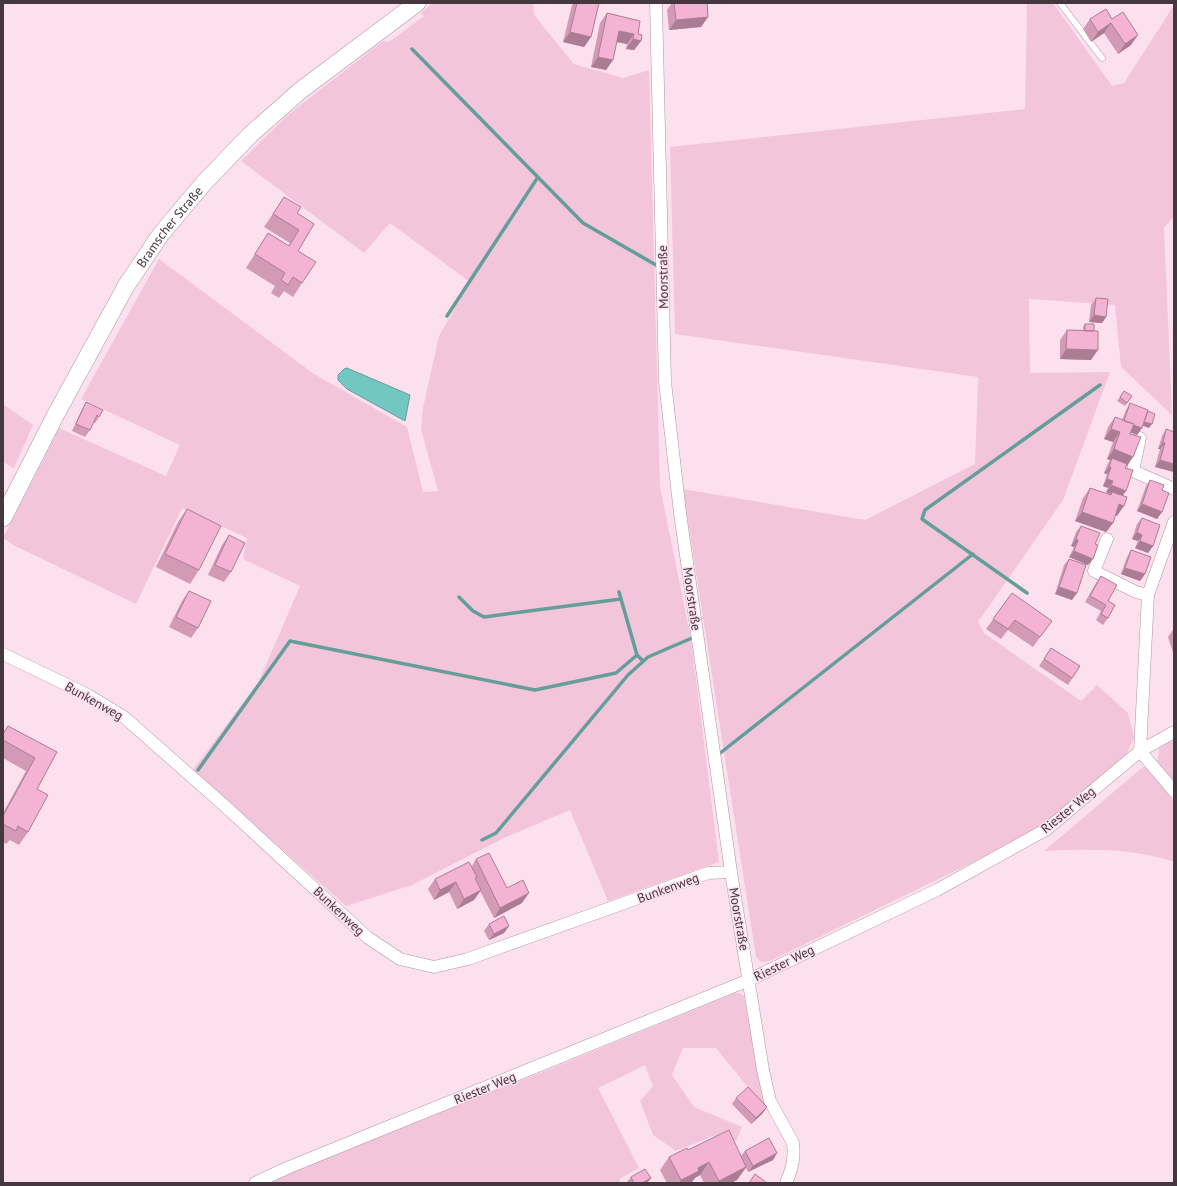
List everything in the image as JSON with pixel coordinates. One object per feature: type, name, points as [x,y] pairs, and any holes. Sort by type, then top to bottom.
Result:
[{"type":"street","name":"Bramscher Straße","points":[[3,518],[55,416],[126,286],[161,234],[203,184],[256,130],[301,90],[417,3]]},
{"type":"street","name":"Moorstraße","points":[[656,3],[665,382],[680,513],[731,872],[767,1092],[793,1143],[793,1166],[786,1183]]},
{"type":"street","points":[[1140,438],[1133,471],[1174,489]]},
{"type":"street","points":[[1174,522],[1148,595],[1140,751],[1174,791]]},
{"type":"street","points":[[1107,539],[1094,571],[1136,592],[1148,595]]},
{"type":"street","name":"Bunkenweg","points":[[3,654],[88,695],[124,716],[367,937],[400,959],[434,967],[468,959],[708,873],[731,872]]},
{"type":"street","name":"Riester Weg","points":[[255,1183],[287,1168],[749,980],[937,890],[1047,829],[1140,751],[1174,732]]},
{"type":"lane","points":[[1060,3],[1102,58]]},
{"type":"shaded area","points":[[433,3],[533,3],[534,15],[574,64],[623,78],[649,70],[660,487],[691,639],[719,862],[608,901],[570,810],[504,838],[412,885],[346,906],[193,770],[259,681],[300,586],[243,559],[247,538],[182,508],[136,604],[13,545],[3,538],[59,428],[166,476],[180,445],[81,399],[159,259],[314,374],[407,427],[423,492],[438,491],[421,429],[423,408],[439,336],[470,282],[390,223],[364,253],[241,161],[289,114],[383,41],[389,42],[424,16],[421,13]]},
{"type":"shaded area","points":[[1027,3],[1053,3],[1112,86],[1124,83],[1174,5],[1174,217],[1164,227],[1172,415],[1121,367],[1115,305],[1029,299],[1030,373],[1110,372],[1063,500],[978,622],[984,633],[1081,701],[1097,685],[1128,713],[1134,738],[1126,755],[1043,828],[770,961],[761,962],[756,957],[683,489],[865,520],[975,464],[978,377],[675,334],[670,147],[1025,109]]},
{"type":"shaded area","points":[[347,368],[410,395],[405,421],[347,389],[338,380],[338,375]]},
{"type":"shaded area","points":[[3,404],[33,425],[14,468],[3,462]]},
{"type":"shaded area","points":[[1174,736],[1174,784],[1157,763],[1160,744]]},
{"type":"shaded area","points":[[1143,767],[1147,767],[1174,801],[1174,862],[1142,854],[1110,850],[1044,851]]},
{"type":"shaded area","points":[[735,993],[740,993],[744,996],[765,1108],[716,1048],[683,1048],[672,1075],[694,1107],[742,1127],[736,1141],[713,1136],[676,1151],[653,1135],[640,1101],[653,1086],[645,1065],[598,1088],[639,1168],[619,1179],[621,1183],[271,1183],[287,1173],[550,1069]]},
{"type":"building","points":[[577,3],[599,3],[591,37],[570,32]]},
{"type":"building","points":[[674,3],[707,3],[708,17],[676,20]]},
{"type":"building","points":[[1106,9],[1112,19],[1123,12],[1138,35],[1125,44],[1111,23],[1098,32],[1090,19]]},
{"type":"building","points":[[607,13],[640,21],[638,34],[642,35],[641,41],[633,39],[634,34],[619,31],[613,60],[598,57]]},
{"type":"building","points":[[284,197],[301,207],[297,213],[314,224],[298,251],[316,262],[302,283],[293,277],[288,285],[281,280],[285,273],[255,254],[268,233],[289,246],[299,230],[273,214]]},
{"type":"building","points":[[1096,298],[1108,299],[1106,317],[1094,315]]},
{"type":"building","points":[[1085,324],[1094,324],[1094,331],[1085,331]]},
{"type":"building","points":[[1067,330],[1098,331],[1098,350],[1066,349]]},
{"type":"building","points":[[1124,391],[1132,396],[1127,403],[1120,397]]},
{"type":"building","points":[[86,402],[103,410],[99,417],[97,415],[90,430],[76,424]]},
{"type":"building","points":[[1130,403],[1148,410],[1142,428],[1124,421]]},
{"type":"building","points":[[1148,411],[1155,414],[1152,424],[1144,422]]},
{"type":"building","points":[[1115,417],[1134,424],[1130,434],[1141,437],[1133,457],[1114,449],[1120,432],[1111,429]]},
{"type":"building","points":[[1166,429],[1174,432],[1174,464],[1160,460],[1165,443],[1163,442]]},
{"type":"building","points":[[1112,458],[1127,464],[1125,468],[1133,470],[1126,491],[1111,485],[1113,481],[1107,479]]},
{"type":"building","points":[[1150,480],[1164,485],[1162,490],[1169,493],[1162,512],[1142,504]]},
{"type":"building","points":[[1090,488],[1111,495],[1112,492],[1127,497],[1124,506],[1119,504],[1113,523],[1082,512]]},
{"type":"building","points":[[187,509],[221,526],[199,570],[165,554]]},
{"type":"building","points":[[1142,518],[1160,525],[1153,546],[1140,541],[1142,535],[1137,532]]},
{"type":"building","points":[[1081,526],[1100,533],[1095,544],[1098,545],[1093,559],[1074,551],[1078,540],[1076,539]]},
{"type":"building","points":[[229,535],[245,543],[231,572],[215,565]]},
{"type":"building","points":[[1131,550],[1151,557],[1145,574],[1125,568]]},
{"type":"building","points":[[1069,559],[1086,565],[1077,593],[1059,587]]},
{"type":"building","points":[[1101,576],[1117,585],[1108,601],[1115,605],[1108,618],[1101,614],[1106,605],[1090,596]]},
{"type":"building","points":[[189,591],[211,601],[198,628],[176,617]]},
{"type":"building","points":[[1012,593],[1052,621],[1040,637],[1015,620],[1008,629],[993,619]]},
{"type":"building","points":[[1051,648],[1080,666],[1072,678],[1044,659]]},
{"type":"building","points":[[8,726],[57,752],[37,789],[48,795],[28,832],[18,826],[16,831],[3,824],[3,816],[35,758],[3,740],[3,734]]},
{"type":"building","points":[[489,853],[507,888],[523,880],[529,893],[500,908],[476,859]]},
{"type":"building","points":[[469,862],[477,877],[475,878],[481,890],[464,899],[456,882],[440,890],[435,879]]},
{"type":"building","points":[[504,916],[509,926],[494,934],[489,924]]},
{"type":"building","points":[[748,1087],[767,1107],[756,1118],[736,1098]]},
{"type":"building","points":[[729,1130],[746,1167],[719,1181],[709,1162],[698,1168],[699,1171],[681,1180],[669,1157],[687,1148],[688,1150]]},
{"type":"building","points":[[769,1138],[777,1153],[753,1166],[745,1151]]},
{"type":"building","points":[[645,1169],[651,1178],[642,1183],[634,1183],[631,1177]]},
{"type":"building","points":[[755,1174],[767,1183],[749,1183]]},
{"type":"waterway","points":[[412,49],[583,223],[656,265]]},
{"type":"waterway","points":[[447,316],[538,177]]},
{"type":"waterway","points":[[1027,593],[922,519],[925,510],[1100,385]]},
{"type":"waterway","points":[[719,754],[973,554]]},
{"type":"waterway","points":[[619,592],[637,655]]},
{"type":"waterway","points":[[459,597],[473,611],[484,617],[621,599]]},
{"type":"waterway","points":[[482,840],[496,833],[628,675],[648,657],[692,638]]},
{"type":"waterway","points":[[198,770],[290,641],[535,690],[616,673],[637,655],[643,661]]}]
